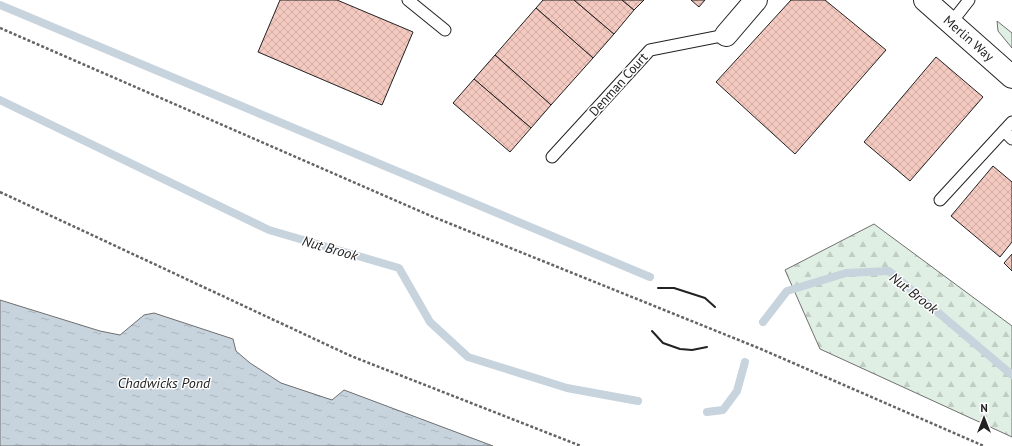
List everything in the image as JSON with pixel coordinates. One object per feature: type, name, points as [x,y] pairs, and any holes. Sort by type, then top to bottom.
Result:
[{"type":"street","name":"Denman Court","points":[[726,35],[756,0]]},
{"type":"street","name":"Merlin Way","points":[[925,0],[1012,77]]},
{"type":"lane","points":[[408,0],[445,30]]},
{"type":"lane","points":[[951,23],[969,0]]},
{"type":"lane","name":"Denman Court","points":[[552,157],[650,50],[726,35]]},
{"type":"lane","points":[[940,200],[1012,122]]},
{"type":"lane","points":[[1004,131],[1012,139]]},
{"type":"path","points":[[0,28],[431,216],[761,349],[984,446]]},
{"type":"path","points":[[0,192],[351,356],[581,446]]},
{"type":"green space","points":[[997,21],[1012,33],[1012,48],[998,31]]},
{"type":"green space","points":[[874,224],[1012,326],[1012,437],[820,349],[785,270]]},
{"type":"water","name":"Chadwicks Pond","points":[[0,300],[100,331],[120,335],[144,315],[154,313],[233,339],[236,351],[250,363],[281,383],[332,400],[344,390],[493,446],[0,446]]},
{"type":"building","points":[[280,0],[337,0],[413,32],[382,105],[258,52]]},
{"type":"building","points":[[543,0],[574,0],[614,34],[593,58],[536,8]]},
{"type":"building","points":[[574,0],[622,0],[634,10],[614,34]]},
{"type":"building","points":[[622,0],[644,0],[634,10]]},
{"type":"building","points":[[691,0],[705,0],[699,7]]},
{"type":"building","points":[[791,0],[825,0],[886,50],[795,154],[716,82]]},
{"type":"building","points":[[536,8],[593,58],[551,105],[495,55]]},
{"type":"building","points":[[495,55],[551,105],[531,128],[474,79]]},
{"type":"building","points":[[936,57],[983,97],[910,181],[864,142]]},
{"type":"building","points":[[474,79],[531,128],[510,152],[453,103]]},
{"type":"building","points":[[993,166],[1012,182],[1012,242],[1000,257],[951,216]]},
{"type":"building","points":[[1012,254],[1012,271],[1004,263]]},
{"type":"waterway","points":[[0,5],[650,277]]},
{"type":"waterway","name":"Nut Brook","points":[[0,100],[269,230],[399,268],[430,322],[468,357],[567,388],[638,401]]},
{"type":"waterway","name":"Nut Brook","points":[[763,322],[787,291],[846,273],[889,271],[1012,375]]},
{"type":"waterway","name":"Nut Brook","points":[[707,412],[723,410],[737,391],[745,362]]},
{"type":"wall","points":[[658,288],[674,288],[705,298],[715,307]]},
{"type":"wall","points":[[652,331],[663,343],[680,349],[692,350],[707,347]]}]
